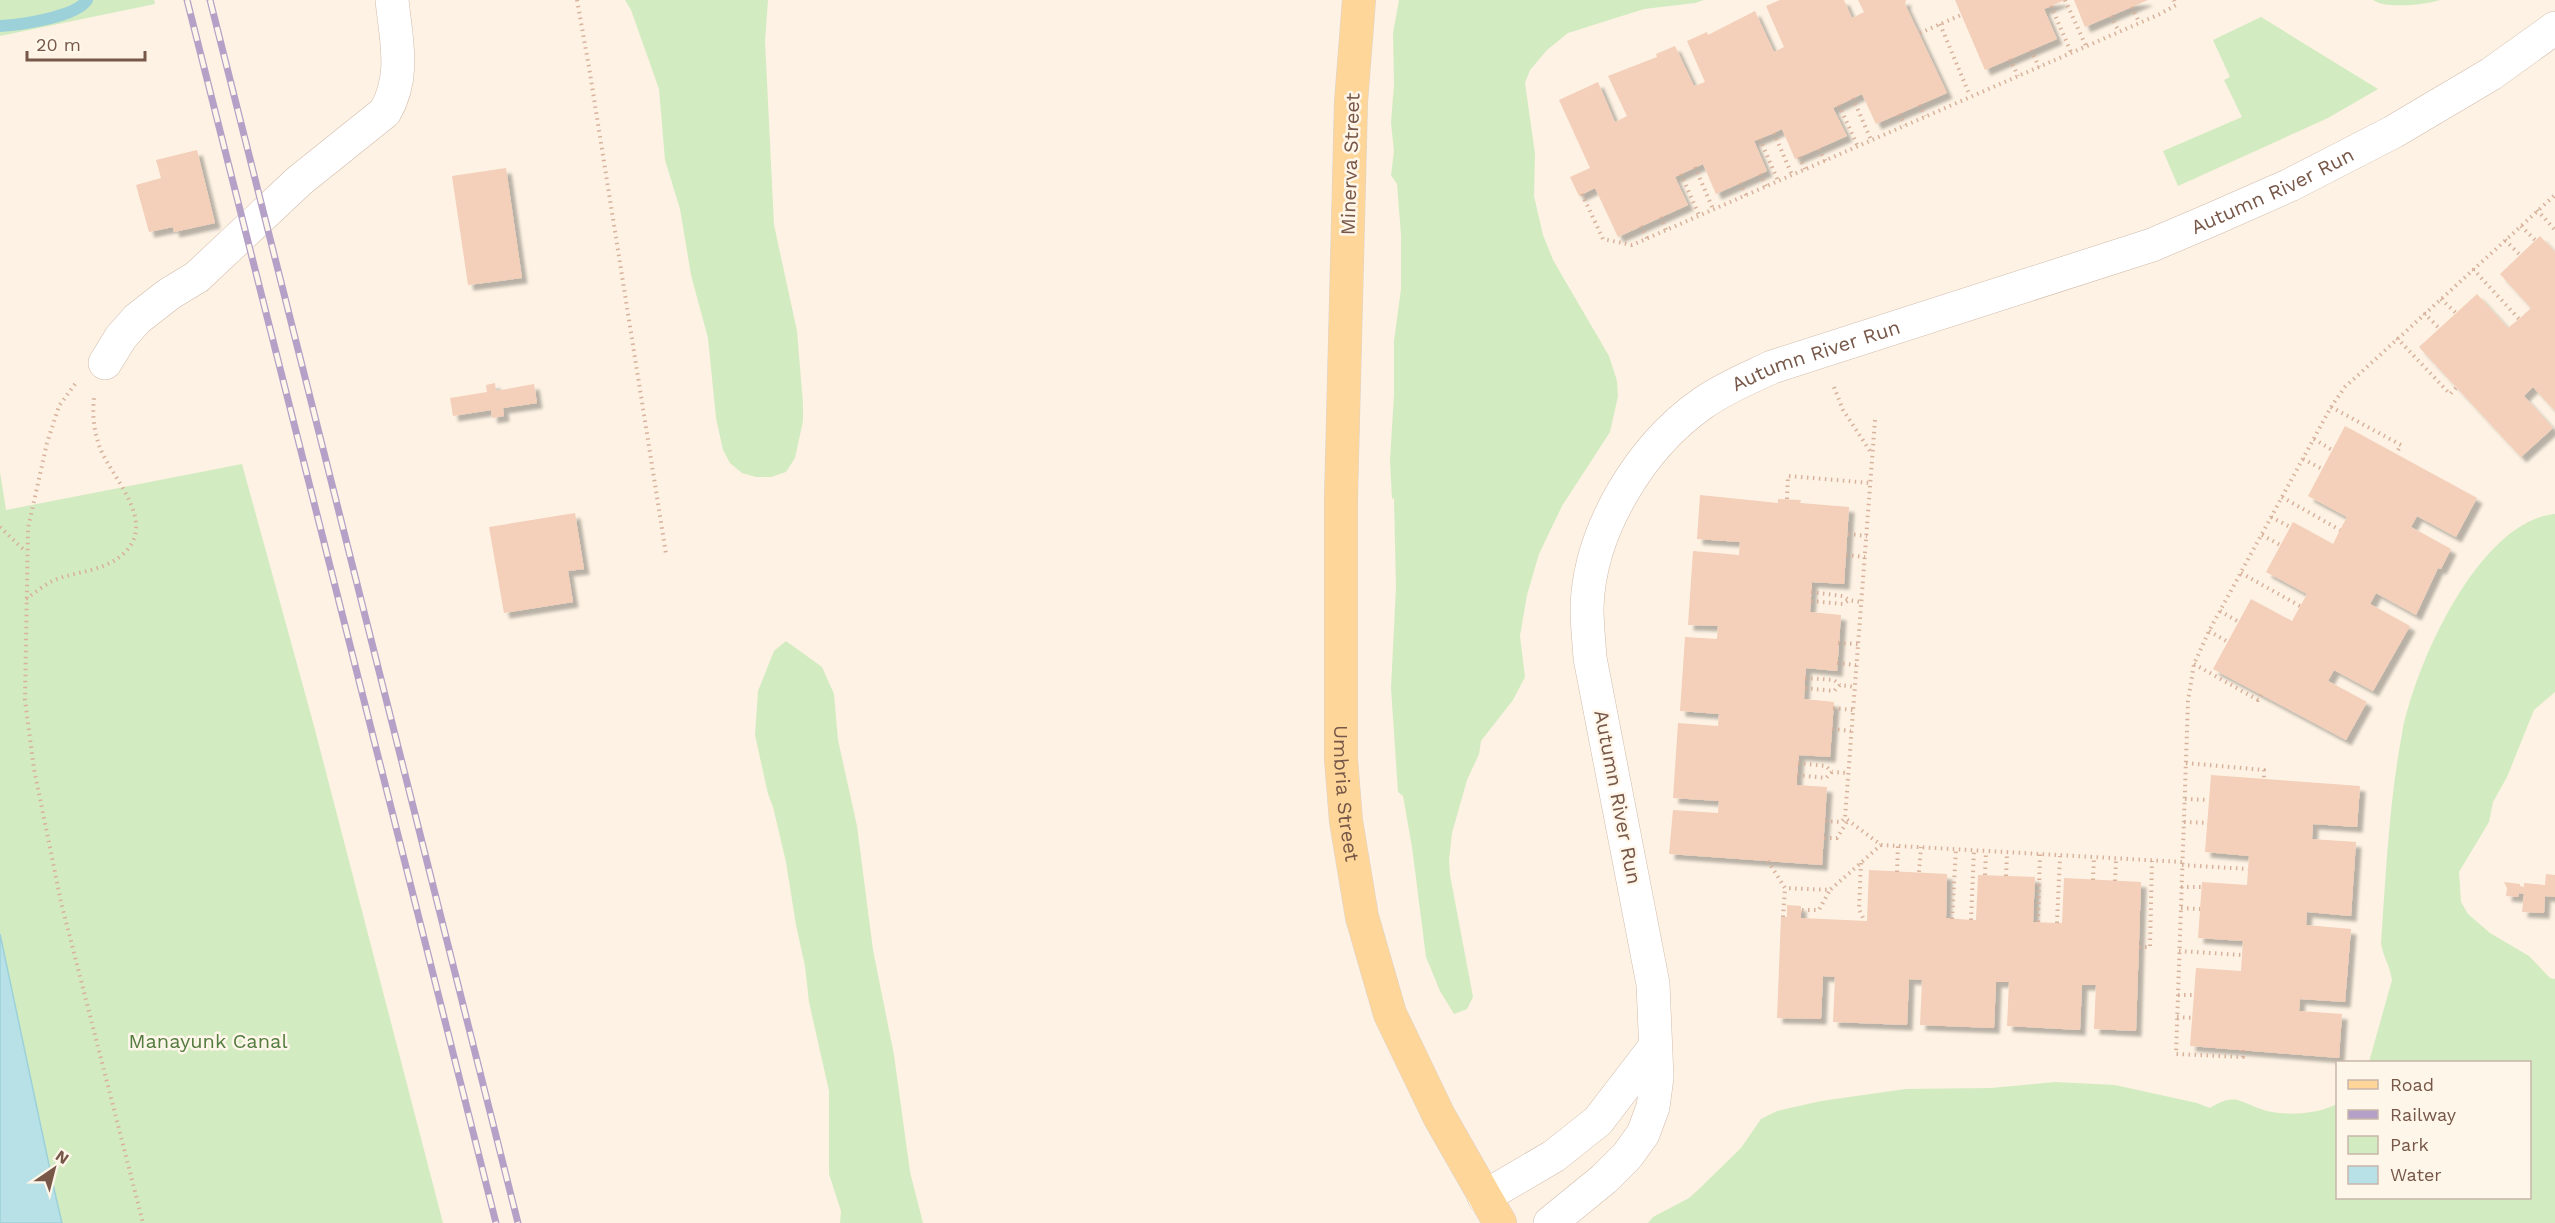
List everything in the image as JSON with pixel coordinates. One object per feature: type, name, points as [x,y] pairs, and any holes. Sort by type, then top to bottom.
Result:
[{"type":"main road","name":"Minerva Street","points":[[1346,329],[1351,102],[1359,0]]},
{"type":"main road","name":"Umbria Street","points":[[1346,329],[1341,499],[1340,687],[1341,759],[1353,873],[1373,962],[1390,1014],[1439,1116],[1492,1210]]},
{"type":"lane","points":[[94,370],[137,319],[168,294],[197,277],[299,181],[385,112],[394,96],[399,77],[392,0]]},
{"type":"lane","name":"Autumn River Run","points":[[1550,1223],[1604,1179],[1627,1156],[1643,1134],[1653,1107],[1657,1077],[1653,984],[1590,658],[1587,607],[1594,562],[1607,521],[1626,486],[1645,459],[1702,403],[1772,367],[2152,245],[2213,219],[2290,185],[2393,132],[2491,74],[2555,28]]},
{"type":"lane","points":[[1492,1210],[1598,1121],[1654,1048]]},
{"type":"path","points":[[577,0],[666,554]]},
{"type":"path","points":[[2065,0],[2086,46]]},
{"type":"path","points":[[1582,194],[1602,239],[1632,245],[2119,32],[2176,5],[2174,0]]},
{"type":"path","points":[[2051,6],[2071,52]]},
{"type":"path","points":[[2132,7],[2139,22]]},
{"type":"path","points":[[1920,33],[1961,15]]},
{"type":"path","points":[[2111,16],[2119,32]]},
{"type":"path","points":[[1940,24],[1970,96]]},
{"type":"path","points":[[2031,50],[2038,67]]},
{"type":"path","points":[[2010,59],[2018,76]]},
{"type":"path","points":[[1853,98],[1871,140]]},
{"type":"path","points":[[1839,105],[1857,146]]},
{"type":"path","points":[[1919,105],[1924,116]]},
{"type":"path","points":[[1899,114],[1905,125]]},
{"type":"path","points":[[1773,133],[1792,175]]},
{"type":"path","points":[[1760,139],[1778,181]]},
{"type":"path","points":[[1819,148],[1825,160]]},
{"type":"path","points":[[1799,157],[1805,169]]},
{"type":"path","points":[[1695,167],[1713,209]]},
{"type":"path","points":[[1682,174],[1699,215]]},
{"type":"path","points":[[1760,174],[1766,186]]},
{"type":"path","points":[[1740,183],[1746,195]]},
{"type":"path","points":[[2243,1050],[2243,1058],[2176,1054],[2188,701],[2194,664],[2209,631],[2271,516],[2331,406],[2345,387],[2555,195]]},
{"type":"path","points":[[2537,210],[2555,230]]},
{"type":"path","points":[[1661,217],[1666,230]]},
{"type":"path","points":[[2521,225],[2535,240]]},
{"type":"path","points":[[1641,226],[1647,238]]},
{"type":"path","points":[[2505,240],[2520,255]]},
{"type":"path","points":[[2473,269],[2519,319]]},
{"type":"path","points":[[2441,298],[2456,313]]},
{"type":"path","points":[[2424,313],[2440,329]]},
{"type":"path","points":[[2397,338],[2450,394],[2457,387]]},
{"type":"path","points":[[26,599],[55,579],[92,571],[107,564],[121,555],[130,545],[136,531],[136,517],[129,499],[100,448],[94,428],[93,404],[97,383],[94,370],[70,389],[59,406],[33,503],[27,553],[26,599],[25,700],[34,769],[61,902],[143,1223]]},
{"type":"path","points":[[1834,387],[1843,410],[1872,455]]},
{"type":"path","points":[[2331,406],[2401,445],[2396,454]]},
{"type":"path","points":[[1824,838],[1837,838],[1846,819],[1875,420]]},
{"type":"path","points":[[2314,439],[2332,450]]},
{"type":"path","points":[[2303,459],[2322,469]]},
{"type":"path","points":[[1787,500],[1788,476],[1870,483]]},
{"type":"path","points":[[2282,497],[2340,530]]},
{"type":"path","points":[[2271,516],[2290,527]]},
{"type":"path","points":[[0,527],[27,553]]},
{"type":"path","points":[[1848,534],[1866,536]]},
{"type":"path","points":[[2262,535],[2280,545]]},
{"type":"path","points":[[1846,555],[1865,557]]},
{"type":"path","points":[[2241,573],[2301,606]]},
{"type":"path","points":[[1811,592],[1843,596],[1849,600],[1861,602]]},
{"type":"path","points":[[1811,601],[1843,604],[1849,600]]},
{"type":"path","points":[[2220,610],[2239,622]]},
{"type":"path","points":[[2209,631],[2228,642]]},
{"type":"path","points":[[1839,643],[1858,644]]},
{"type":"path","points":[[1837,663],[1856,665]]},
{"type":"path","points":[[2194,664],[2258,700],[2262,694]]},
{"type":"path","points":[[1805,678],[1834,680],[1840,685],[1855,687]]},
{"type":"path","points":[[1804,688],[1834,691],[1840,685]]},
{"type":"path","points":[[1833,708],[1853,710]]},
{"type":"path","points":[[1832,729],[1851,731]]},
{"type":"path","points":[[1798,763],[1826,766],[1832,772],[1848,773]]},
{"type":"path","points":[[2186,763],[2264,770],[2264,779]]},
{"type":"path","points":[[1797,775],[1826,778],[1832,772]]},
{"type":"path","points":[[2184,799],[2208,800]]},
{"type":"path","points":[[1825,821],[1841,822],[1846,819]]},
{"type":"path","points":[[1846,819],[1881,845],[2116,858],[2248,869]]},
{"type":"path","points":[[2184,822],[2207,823]]},
{"type":"path","points":[[1802,910],[1819,910],[1830,890],[1881,845]]},
{"type":"path","points":[[1897,872],[1898,846]]},
{"type":"path","points":[[1919,872],[1921,847]]},
{"type":"path","points":[[1952,919],[1956,849]]},
{"type":"path","points":[[1971,920],[1974,851]]},
{"type":"path","points":[[1985,875],[1986,851]]},
{"type":"path","points":[[2006,876],[2007,852]]},
{"type":"path","points":[[2038,922],[2040,854]]},
{"type":"path","points":[[2057,923],[2060,856]]},
{"type":"path","points":[[2093,880],[2094,858]]},
{"type":"path","points":[[2115,881],[2116,858]]},
{"type":"path","points":[[1768,861],[1785,888],[1783,917]]},
{"type":"path","points":[[2139,947],[2150,947],[2152,861]]},
{"type":"path","points":[[1861,863],[1859,909],[1864,920]]},
{"type":"path","points":[[2181,886],[2202,887]]},
{"type":"path","points":[[1785,888],[1830,890]]},
{"type":"path","points":[[2181,908],[2200,909]]},
{"type":"path","points":[[2179,951],[2242,955]]},
{"type":"path","points":[[2178,995],[2194,995]]},
{"type":"path","points":[[2177,1017],[2193,1018]]},
{"type":"green space","points":[[0,0],[154,0],[155,4],[0,36]]},
{"type":"green space","points":[[625,0],[768,0],[765,41],[774,225],[797,331],[803,404],[803,421],[795,458],[786,472],[771,477],[756,477],[742,473],[730,463],[723,450],[716,418],[708,338],[691,275],[680,209],[665,160],[659,89],[631,10]]},
{"type":"green space","points":[[1399,0],[1704,0],[1644,9],[1568,33],[1547,50],[1530,70],[1525,83],[1535,154],[1534,196],[1543,235],[1553,260],[1609,356],[1617,381],[1618,396],[1610,432],[1562,506],[1539,554],[1527,595],[1520,636],[1525,677],[1513,700],[1481,741],[1479,754],[1467,780],[1452,833],[1450,875],[1473,997],[1467,1009],[1454,1014],[1440,991],[1426,957],[1412,847],[1403,796],[1398,792],[1391,688],[1396,587],[1394,498],[1392,499],[1390,461],[1394,341],[1401,289],[1401,235],[1397,184],[1391,175],[1394,151],[1391,123],[1394,84],[1393,33]]},
{"type":"green space","points":[[2373,0],[2440,0],[2415,5],[2396,5]]},
{"type":"green space","points":[[2261,17],[2378,89],[2328,118],[2178,186],[2163,151],[2242,117],[2224,80],[2230,77],[2213,40]]},
{"type":"green space","name":"Manayunk Canal","points":[[242,464],[314,726],[443,1223],[62,1223],[0,934],[0,472],[6,510]]},
{"type":"green space","points":[[2555,514],[2555,692],[2534,710],[2507,777],[2493,802],[2489,822],[2459,872],[2461,902],[2468,914],[2490,933],[2529,956],[2550,978],[2555,979],[2555,1223],[1648,1223],[1653,1217],[1689,1198],[1741,1148],[1761,1119],[1777,1111],[1821,1101],[1906,1089],[1991,1088],[2055,1082],[2115,1085],[2197,1103],[2210,1108],[2227,1100],[2239,1100],[2267,1111],[2294,1114],[2321,1110],[2336,1104],[2336,1199],[2531,1199],[2531,1061],[2369,1061],[2392,980],[2381,943],[2394,786],[2409,706],[2435,637],[2454,601],[2476,569],[2500,542],[2527,523]]},
{"type":"green space","points":[[786,641],[822,667],[834,694],[838,740],[857,826],[873,950],[894,1055],[910,1172],[923,1223],[840,1223],[841,1211],[829,1174],[829,1091],[809,1002],[805,966],[786,862],[755,735],[758,691],[774,651]]},
{"type":"water","points":[[0,934],[55,1193],[62,1223],[0,1223]]},
{"type":"building","points":[[1780,0],[1844,0],[1852,18],[1864,12],[1858,0],[1906,0],[1905,4],[1947,93],[1876,124],[1862,94],[1833,108],[1847,136],[1795,159],[1782,129],[1754,141],[1767,171],[1716,194],[1703,164],[1675,177],[1688,205],[1618,237],[1595,188],[1579,196],[1570,177],[1590,168],[1559,100],[1598,82],[1615,122],[1627,116],[1608,76],[1657,57],[1656,54],[1675,46],[1694,86],[1705,82],[1687,41],[1707,32],[1708,35],[1755,11],[1774,52],[1784,47],[1766,6]]},
{"type":"building","points":[[1955,0],[2065,0],[2044,9],[2057,39],[1985,70]]},
{"type":"building","points":[[2074,0],[2148,0],[2085,27]]},
{"type":"building","points":[[197,150],[215,223],[174,232],[173,227],[149,232],[136,185],[161,178],[156,160]]},
{"type":"building","points":[[506,168],[522,278],[468,285],[452,176]]},
{"type":"building","points":[[2540,236],[2555,252],[2555,411],[2533,387],[2524,396],[2553,428],[2521,457],[2419,347],[2477,294],[2508,328],[2531,308],[2500,274]]},
{"type":"building","points":[[495,383],[496,391],[534,384],[537,403],[503,408],[504,416],[492,418],[491,410],[453,416],[450,398],[487,392],[486,385]]},
{"type":"building","points":[[2345,426],[2477,498],[2456,537],[2417,516],[2411,527],[2451,549],[2441,569],[2438,568],[2416,615],[2376,593],[2370,604],[2410,626],[2373,691],[2334,670],[2328,681],[2367,702],[2346,740],[2213,669],[2251,599],[2292,621],[2307,594],[2266,572],[2293,522],[2333,544],[2347,517],[2308,496]]},
{"type":"building","points":[[1700,495],[1778,503],[1778,499],[1801,500],[1800,503],[1849,507],[1844,584],[1812,582],[1810,612],[1841,615],[1837,671],[1806,668],[1805,678],[1804,699],[1834,702],[1830,757],[1799,755],[1797,775],[1797,785],[1827,787],[1822,865],[1669,854],[1673,810],[1718,813],[1719,801],[1673,798],[1678,723],[1718,726],[1719,714],[1680,711],[1685,637],[1717,639],[1718,626],[1688,625],[1693,551],[1739,555],[1740,542],[1697,539]]},
{"type":"building","points":[[575,513],[584,569],[568,571],[573,602],[504,613],[489,527]]},
{"type":"building","points":[[2211,775],[2360,786],[2357,827],[2313,824],[2312,839],[2356,842],[2351,916],[2307,912],[2306,925],[2351,929],[2345,1002],[2300,999],[2299,1011],[2342,1014],[2339,1058],[2190,1046],[2196,968],[2241,971],[2243,941],[2198,938],[2202,882],[2247,885],[2249,856],[2205,852]]},
{"type":"building","points":[[1869,870],[1947,874],[1946,918],[1971,920],[1976,920],[1978,875],[2035,877],[2033,922],[2062,923],[2064,878],[2141,882],[2136,1031],[2094,1029],[2096,985],[2082,985],[2080,1030],[2007,1026],[2009,982],[1996,982],[1994,1028],[1920,1025],[1922,980],[1909,979],[1907,1025],[1833,1022],[1835,977],[1823,976],[1821,1019],[1777,1018],[1781,917],[1787,917],[1787,905],[1801,906],[1801,918],[1867,921]]},
{"type":"building","points":[[2546,874],[2555,875],[2555,897],[2545,896],[2544,913],[2522,912],[2524,894],[2519,893],[2518,897],[2506,896],[2507,888],[2504,882],[2520,884],[2524,887],[2524,883],[2545,885]]},
{"type":"waterway","points":[[0,26],[33,22],[60,15],[72,11],[87,0]]},
{"type":"railway","points":[[187,0],[496,1223]]},
{"type":"railway","points":[[210,0],[518,1223]]}]
